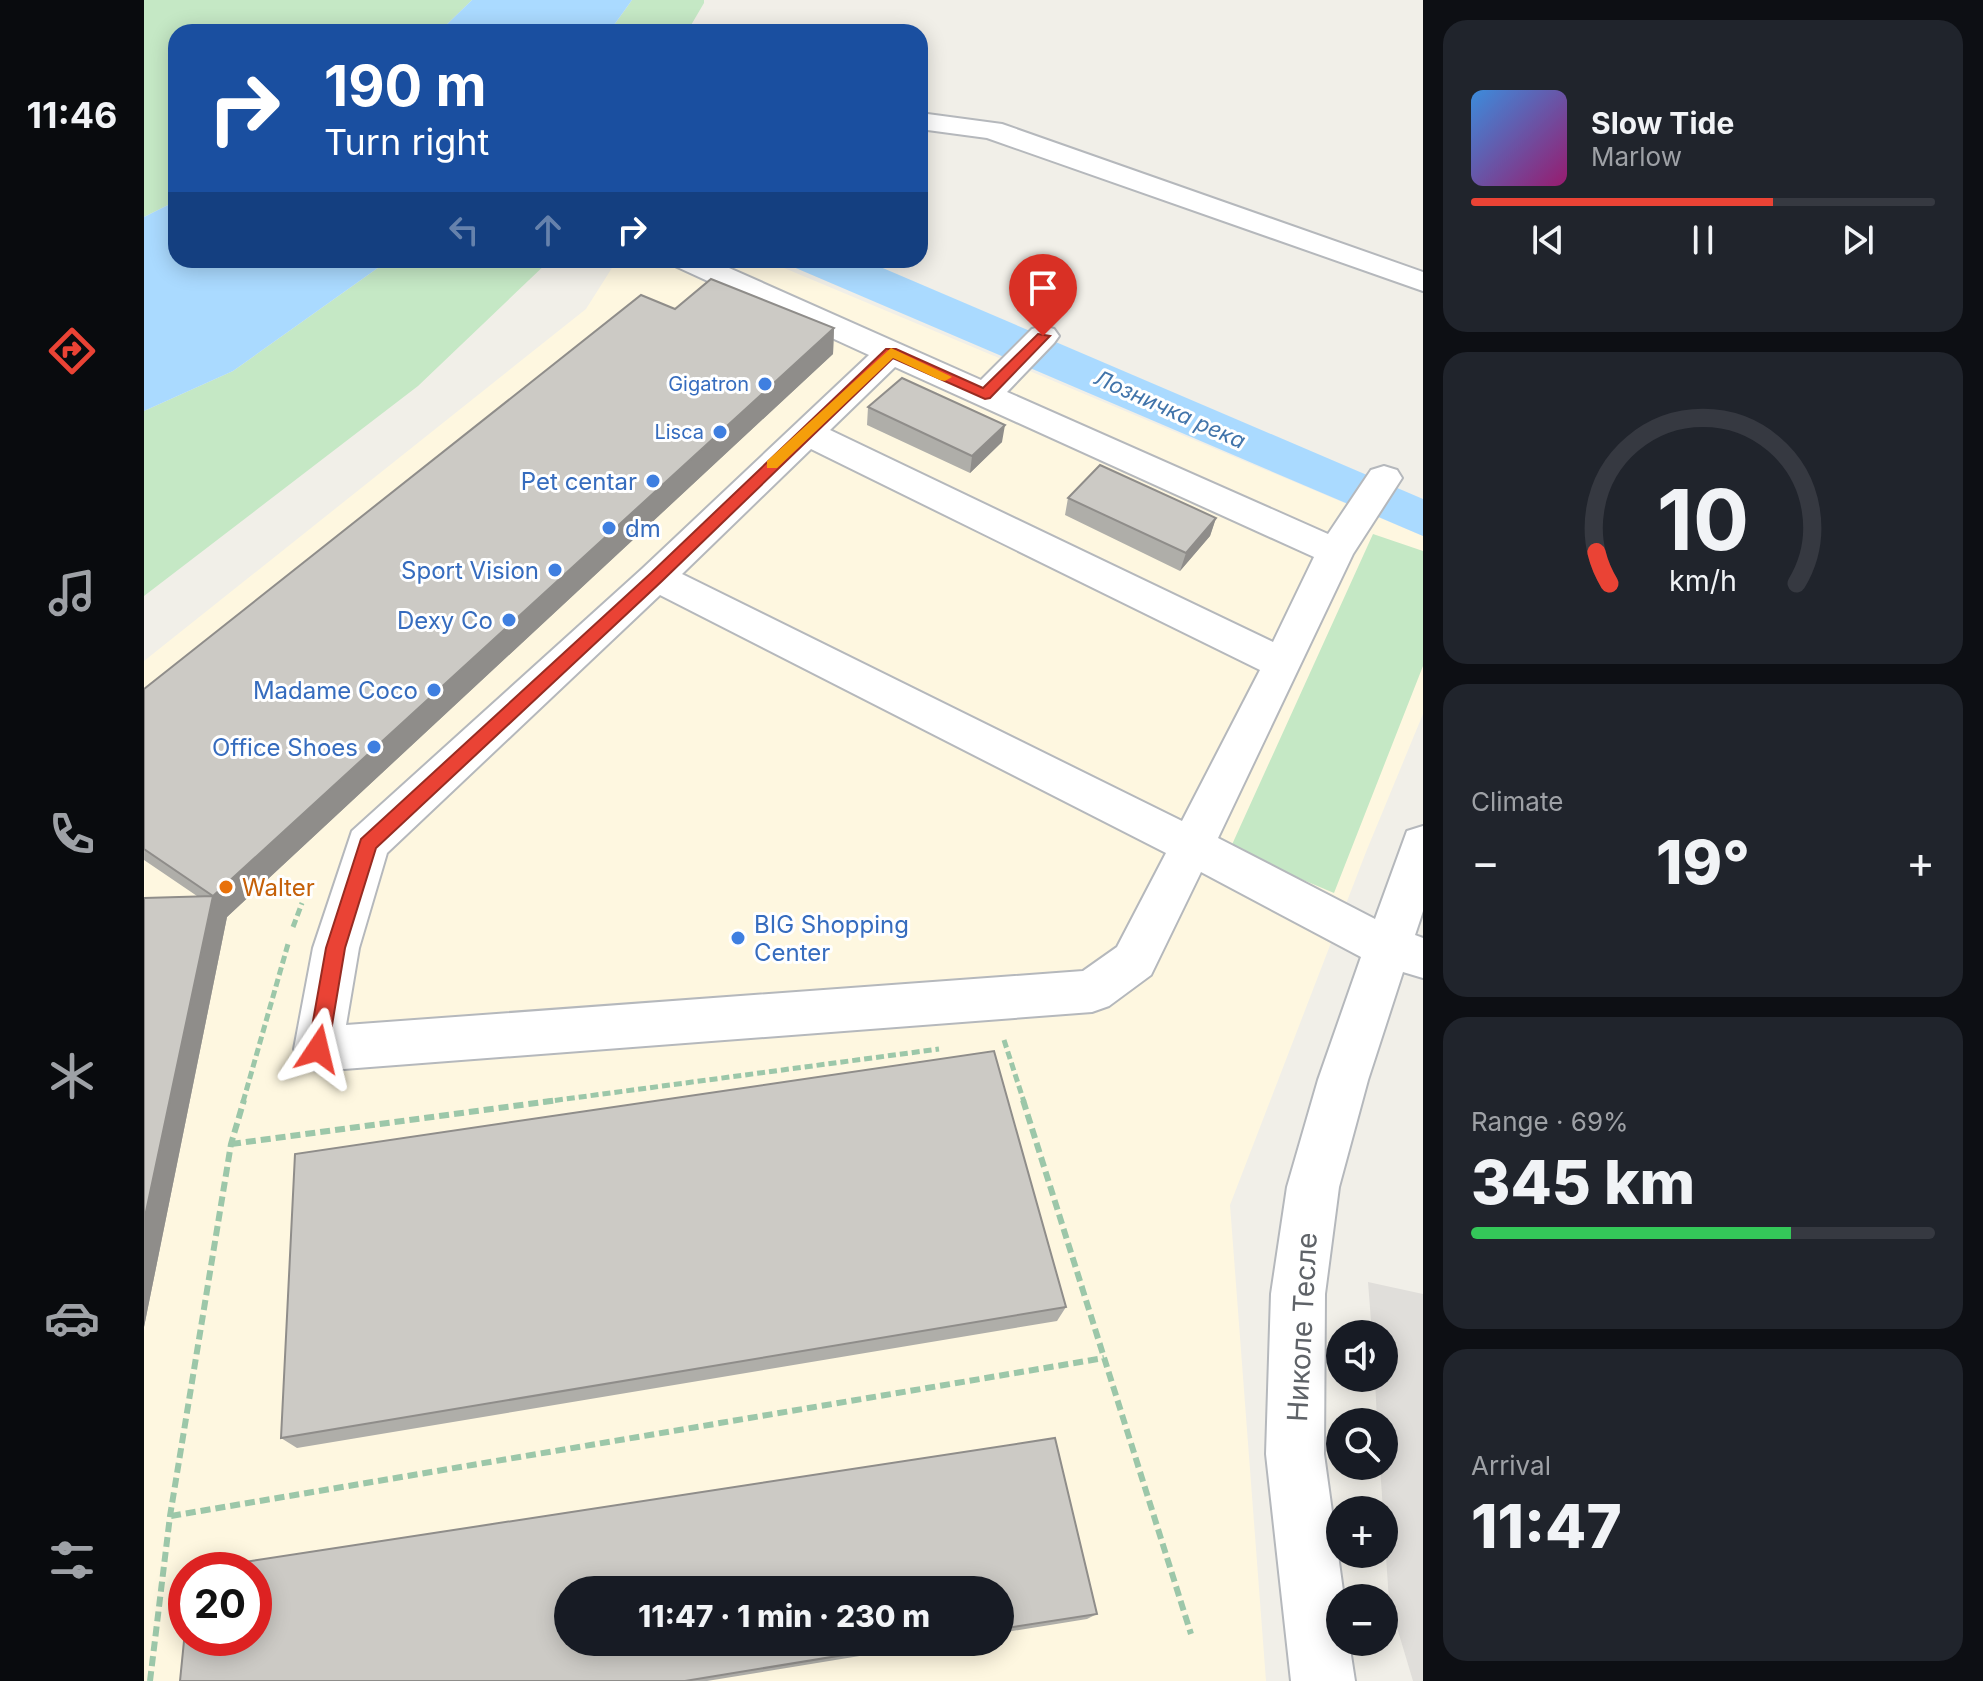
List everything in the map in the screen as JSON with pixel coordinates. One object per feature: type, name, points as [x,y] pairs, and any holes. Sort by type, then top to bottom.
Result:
[{"type":"street","points":[[928,122],[992,130],[1423,282]]},
{"type":"street","points":[[704,268],[1335,552]]},
{"type":"street","points":[[985,395],[1043,336]]},
{"type":"street","points":[[891,352],[656,577],[368,844],[336,948],[318,1049],[1092,991],[1134,961],[1283,664],[1335,552],[1374,492]]},
{"type":"street","points":[[805,432],[1283,664]]},
{"type":"street","points":[[656,577],[1405,953]]},
{"type":"street","name":"Николе Тесле","points":[[1323,1681],[1295,1454],[1298,1294],[1313,1187],[1343,1080],[1405,953],[1423,844]]},
{"type":"path","points":[[150,1681],[170,1516],[231,1144],[298,911],[305,898]]},
{"type":"path","points":[[989,1042],[1005,1040],[1191,1634]]},
{"type":"path","points":[[231,1144],[942,1049]]},
{"type":"path","points":[[170,1516],[1104,1358]]},
{"type":"shaded area","name":"BIG Shopping Center","points":[[612,268],[784,268],[1423,536],[1423,714],[1366,852],[1230,1205],[1266,1681],[144,1681],[144,661],[586,309]]},
{"type":"shaded area","points":[[1368,1282],[1423,1294],[1423,1681],[1413,1681],[1398,1631],[1398,1584],[1388,1584],[1387,1568],[1398,1568],[1398,1496],[1382,1496],[1381,1480],[1398,1480],[1398,1408],[1376,1408],[1376,1392],[1398,1392],[1398,1320],[1371,1320]]},
{"type":"green space","points":[[144,0],[472,0],[447,24],[168,24],[168,205],[144,217]]},
{"type":"green space","points":[[632,0],[704,0],[692,24],[615,24]]},
{"type":"green space","points":[[378,268],[542,268],[418,386],[144,596],[144,411],[233,371]]},
{"type":"green space","points":[[1373,534],[1423,551],[1423,666],[1334,893],[1230,849]]},
{"type":"water","points":[[472,0],[632,0],[615,24],[447,24]]},
{"type":"water","points":[[168,205],[168,268],[378,268],[233,371],[144,411],[144,217]]},
{"type":"water","name":"Лозничка река","points":[[796,268],[883,268],[1423,499],[1423,536]]},
{"type":"building","points":[[711,279],[834,328],[213,896],[144,849],[144,689],[641,295],[675,309]]},
{"type":"building","points":[[902,378],[1005,425],[972,456],[868,407]]},
{"type":"building","points":[[1100,465],[1216,518],[1186,553],[1068,498]]},
{"type":"building","points":[[213,896],[144,1221],[144,898]]},
{"type":"building","points":[[994,1051],[1066,1307],[281,1438],[295,1154]]},
{"type":"building","points":[[1055,1438],[1097,1614],[1014,1627],[1014,1576],[554,1576],[554,1656],[838,1656],[685,1681],[180,1681],[182,1656],[272,1656],[272,1558]]},
{"type":"slow traffic","points":[[772,464],[891,352],[945,377]]},
{"type":"place","name":"Gigatron","points":[[765,384]]},
{"type":"place","name":"Lisca","points":[[720,432]]},
{"type":"place","name":"Pet centar","points":[[653,481]]},
{"type":"place","name":"dm","points":[[609,528]]},
{"type":"place","name":"Sport Vision","points":[[555,570]]},
{"type":"place","name":"Dexy Co","points":[[509,620]]},
{"type":"place","name":"Madame Coco","points":[[434,690]]},
{"type":"place","name":"Office Shoes","points":[[374,747]]},
{"type":"place","name":"Walter","points":[[226,887]]},
{"type":"place","name":"BIG Shopping Center","points":[[738,938]]},
{"type":"route","points":[[318,1049],[336,948],[368,844],[656,577],[891,352],[985,395],[1043,336]]}]
